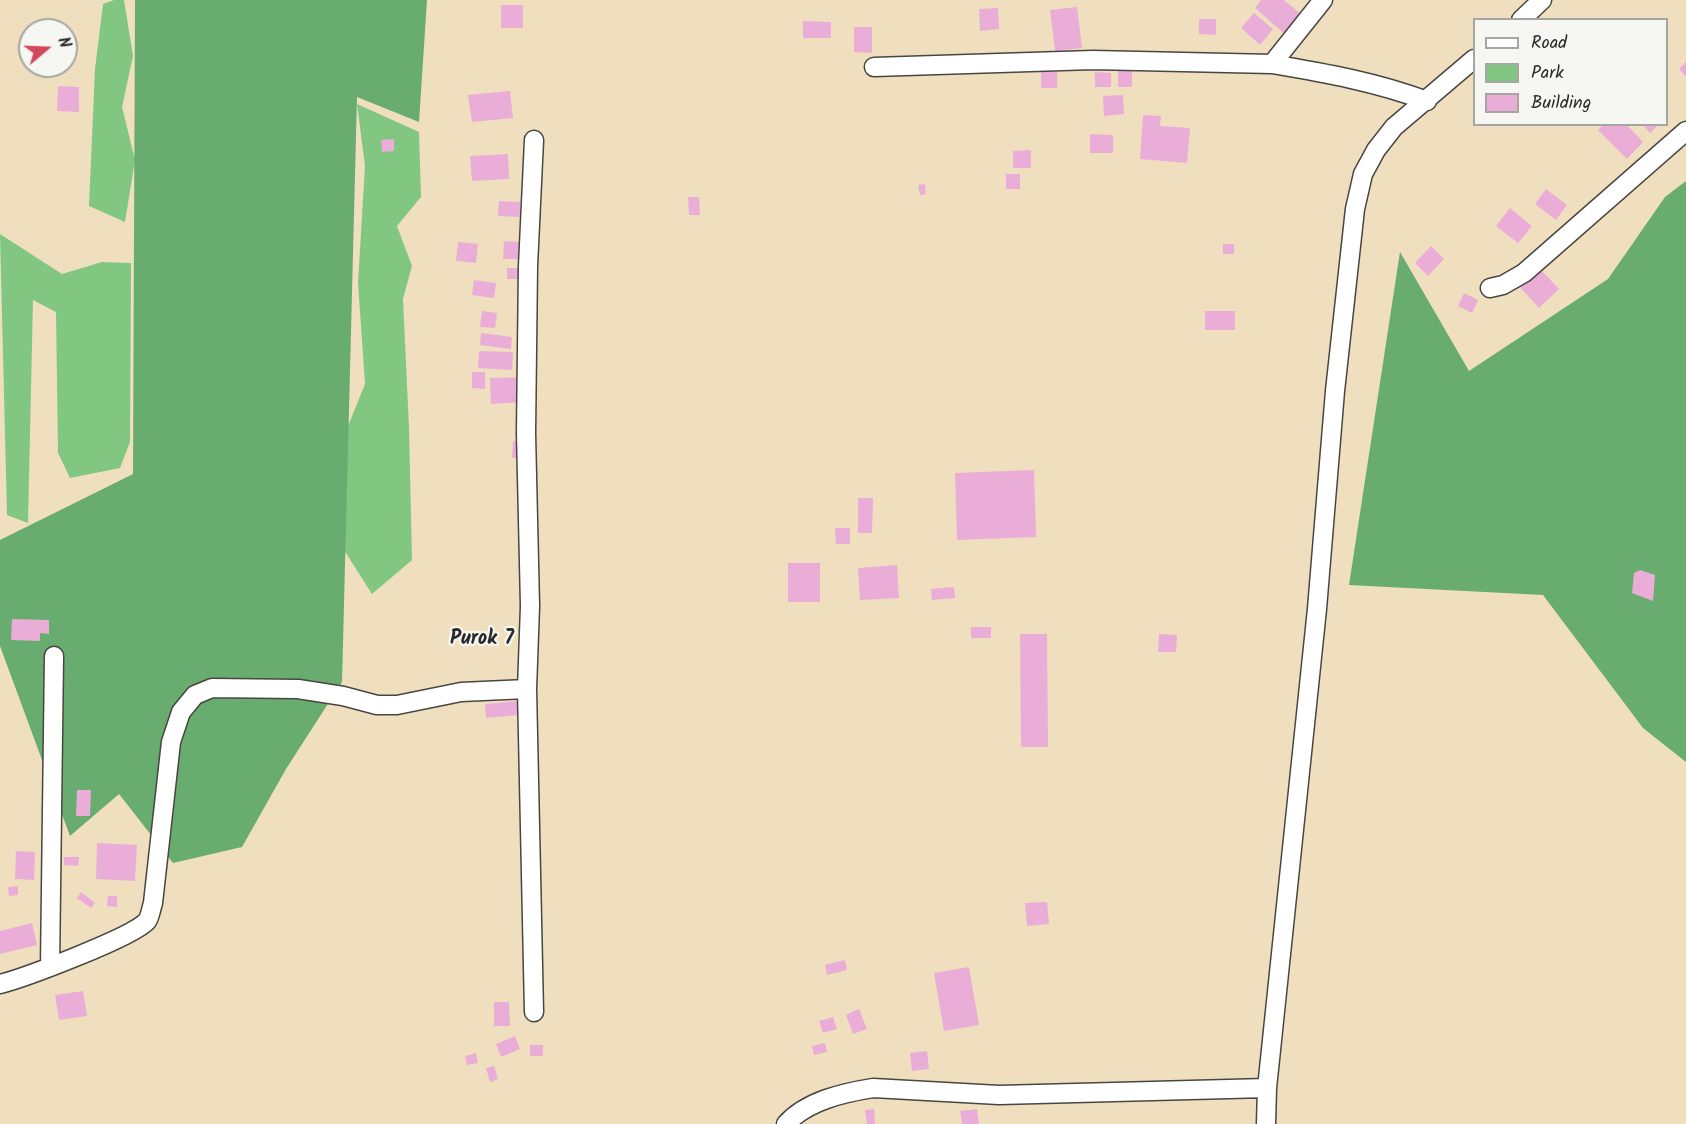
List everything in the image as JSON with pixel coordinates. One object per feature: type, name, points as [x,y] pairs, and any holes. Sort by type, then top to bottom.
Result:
[{"type":"street","points":[[1272,64],[1323,0]]},
{"type":"street","points":[[1523,18],[1542,0]]},
{"type":"street","points":[[874,67],[1093,60],[1272,64],[1357,79],[1395,89],[1426,101]]},
{"type":"street","points":[[1266,1124],[1267,1088],[1317,609],[1335,392],[1355,209],[1363,174],[1376,150],[1394,127],[1473,60]]},
{"type":"street","points":[[1490,288],[1503,285],[1524,273],[1686,131]]},
{"type":"street","points":[[534,140],[528,278],[526,433],[530,606],[527,689],[534,1011]]},
{"type":"street","points":[[50,967],[54,656]]},
{"type":"street","points":[[0,984],[50,967],[138,928],[148,920],[153,903],[171,742],[181,712],[195,695],[212,688],[298,689],[377,705],[397,705],[461,692],[527,689]]},
{"type":"street","points":[[786,1124],[797,1112],[852,1091],[873,1088],[999,1095],[1267,1088]]},
{"type":"green space","points":[[114,0],[124,0],[133,56],[122,107],[135,160],[125,222],[89,206],[95,69],[103,4]]},
{"type":"green space","points":[[135,0],[427,0],[419,122],[357,97],[342,682],[286,769],[242,847],[173,863],[119,794],[70,836],[0,646],[0,540],[133,474]]},
{"type":"green space","points":[[357,104],[419,132],[421,197],[397,226],[412,266],[403,299],[412,560],[372,594],[337,539],[344,436],[365,384],[358,283],[365,166]]},
{"type":"green space","points":[[1686,181],[1686,762],[1643,728],[1543,595],[1349,585],[1400,252],[1469,371],[1608,279],[1665,197]]},
{"type":"green space","points":[[0,234],[62,274],[102,262],[131,263],[130,442],[120,468],[70,478],[58,453],[56,312],[33,300],[28,523],[7,515]]},
{"type":"building","points":[[1261,0],[1284,0],[1302,15],[1286,35],[1255,8]]},
{"type":"building","points":[[501,5],[523,5],[523,28],[501,28]]},
{"type":"building","points":[[1077,7],[1082,48],[1055,51],[1050,10]]},
{"type":"building","points":[[998,8],[999,29],[980,31],[979,9]]},
{"type":"building","points":[[1254,13],[1273,29],[1260,45],[1241,28]]},
{"type":"building","points":[[1199,19],[1216,19],[1216,35],[1199,34]]},
{"type":"building","points":[[803,21],[831,22],[831,38],[803,38]]},
{"type":"building","points":[[854,27],[872,27],[872,53],[854,52]]},
{"type":"building","points":[[1686,62],[1686,77],[1679,69]]},
{"type":"building","points":[[1118,69],[1132,70],[1132,87],[1118,87]]},
{"type":"building","points":[[1041,72],[1057,72],[1057,88],[1041,88]]},
{"type":"building","points":[[1095,72],[1111,73],[1111,87],[1095,87]]},
{"type":"building","points":[[58,86],[79,87],[79,112],[57,111]]},
{"type":"building","points":[[510,91],[513,118],[472,122],[468,95]]},
{"type":"building","points":[[1123,95],[1124,114],[1104,116],[1103,96]]},
{"type":"building","points":[[1143,115],[1161,116],[1160,126],[1190,128],[1187,163],[1140,159]]},
{"type":"building","points":[[1602,126],[1628,126],[1643,142],[1627,159],[1598,130]]},
{"type":"building","points":[[1644,126],[1657,126],[1650,133]]},
{"type":"building","points":[[1090,134],[1113,135],[1113,153],[1090,153]]},
{"type":"building","points":[[394,139],[394,151],[382,152],[381,140]]},
{"type":"building","points":[[1031,150],[1031,168],[1013,168],[1013,151]]},
{"type":"building","points":[[508,154],[509,179],[472,181],[470,156]]},
{"type":"building","points":[[1006,174],[1020,174],[1020,189],[1006,189]]},
{"type":"building","points":[[925,184],[926,194],[920,195],[918,185]]},
{"type":"building","points":[[1546,189],[1567,205],[1556,220],[1535,204]]},
{"type":"building","points":[[688,197],[699,197],[700,215],[689,215]]},
{"type":"building","points":[[499,201],[520,202],[520,217],[498,216]]},
{"type":"building","points":[[1510,208],[1532,226],[1518,243],[1496,226]]},
{"type":"building","points":[[504,241],[519,242],[518,259],[503,259]]},
{"type":"building","points":[[458,242],[478,244],[476,263],[456,261]]},
{"type":"building","points":[[1223,244],[1234,244],[1234,254],[1223,254]]},
{"type":"building","points":[[1431,246],[1444,259],[1428,276],[1415,263]]},
{"type":"building","points":[[1538,267],[1559,289],[1539,308],[1519,286]]},
{"type":"building","points":[[507,268],[520,268],[520,279],[507,279]]},
{"type":"building","points":[[474,280],[496,283],[494,298],[472,295]]},
{"type":"building","points":[[1464,293],[1478,300],[1472,313],[1458,306]]},
{"type":"building","points":[[482,311],[497,313],[495,328],[480,327]]},
{"type":"building","points":[[1205,311],[1235,311],[1235,330],[1205,330]]},
{"type":"building","points":[[481,333],[512,337],[511,349],[480,345]]},
{"type":"building","points":[[479,351],[513,352],[512,370],[478,368]]},
{"type":"building","points":[[472,372],[485,372],[485,389],[472,388]]},
{"type":"building","points":[[525,377],[526,402],[491,404],[490,378]]},
{"type":"building","points":[[513,441],[524,442],[523,459],[512,458]]},
{"type":"building","points":[[1034,470],[1036,537],[957,540],[955,473]]},
{"type":"building","points":[[858,498],[873,498],[872,533],[858,533]]},
{"type":"building","points":[[835,528],[850,528],[850,544],[836,544]]},
{"type":"building","points":[[788,563],[820,563],[820,602],[788,602]]},
{"type":"building","points":[[897,565],[899,598],[860,600],[858,568]]},
{"type":"building","points":[[1640,570],[1655,575],[1653,601],[1632,593],[1634,573]]},
{"type":"building","points":[[954,587],[955,598],[932,600],[931,589]]},
{"type":"building","points":[[12,619],[49,620],[49,634],[40,633],[40,641],[11,640]]},
{"type":"building","points":[[971,627],[991,627],[991,638],[971,638]]},
{"type":"building","points":[[1020,634],[1047,634],[1048,747],[1021,747]]},
{"type":"building","points":[[1159,634],[1177,635],[1176,652],[1158,652]]},
{"type":"building","points":[[518,701],[519,715],[486,718],[485,704]]},
{"type":"building","points":[[77,790],[91,790],[90,816],[76,816]]},
{"type":"building","points":[[97,843],[137,845],[135,881],[96,879]]},
{"type":"building","points":[[16,851],[35,852],[34,880],[15,879]]},
{"type":"building","points":[[64,857],[79,857],[78,866],[64,865]]},
{"type":"building","points":[[18,886],[18,895],[9,896],[8,887]]},
{"type":"building","points":[[81,892],[95,903],[91,908],[77,898]]},
{"type":"building","points":[[108,896],[117,896],[117,907],[107,906]]},
{"type":"building","points":[[1047,902],[1049,924],[1027,926],[1025,903]]},
{"type":"building","points":[[32,923],[37,945],[0,954],[0,931]]},
{"type":"building","points":[[845,960],[847,970],[827,975],[825,965]]},
{"type":"building","points":[[969,967],[979,1025],[944,1031],[934,973]]},
{"type":"building","points":[[83,991],[87,1016],[59,1020],[55,995]]},
{"type":"building","points":[[494,1002],[509,1002],[510,1026],[494,1026]]},
{"type":"building","points":[[859,1009],[867,1029],[853,1034],[846,1015]]},
{"type":"building","points":[[833,1017],[837,1029],[823,1033],[819,1021]]},
{"type":"building","points":[[515,1036],[520,1049],[501,1057],[496,1044]]},
{"type":"building","points":[[825,1043],[827,1052],[814,1055],[812,1046]]},
{"type":"building","points":[[530,1045],[543,1045],[543,1056],[530,1056]]},
{"type":"building","points":[[927,1051],[929,1069],[912,1071],[910,1053]]},
{"type":"building","points":[[476,1053],[478,1063],[467,1065],[465,1056]]},
{"type":"building","points":[[494,1066],[498,1079],[490,1082],[486,1068]]},
{"type":"building","points":[[874,1109],[875,1124],[867,1124],[865,1110]]},
{"type":"building","points":[[977,1109],[979,1124],[962,1124],[960,1111]]},
{"type":"district","name":"Purok 7","points":[[482,641]]}]
